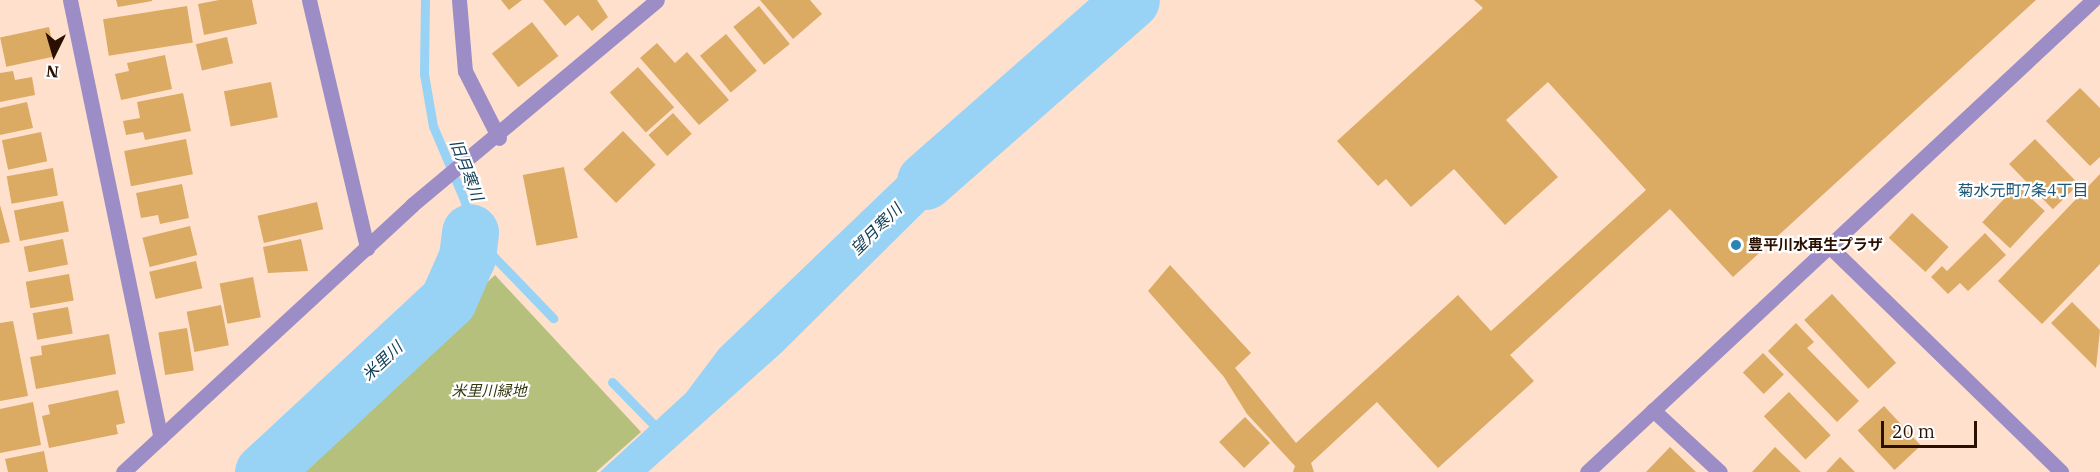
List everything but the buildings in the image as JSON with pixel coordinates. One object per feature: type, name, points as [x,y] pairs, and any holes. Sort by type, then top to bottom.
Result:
[{"type":"street","points":[[70,0],[161,438]]},
{"type":"street","points":[[309,0],[367,248]]},
{"type":"street","points":[[459,0],[465,71],[499,138]]},
{"type":"street","points":[[123,472],[412,205],[499,138],[657,0]]},
{"type":"street","points":[[1587,472],[1829,246],[2095,3]]},
{"type":"street","points":[[1829,246],[2061,472]]},
{"type":"street","points":[[1653,410],[1720,472]]},
{"type":"green space","name":"米里川緑地","points":[[495,275],[641,432],[596,472],[282,472]]},
{"type":"water","points":[[967,111],[996,140],[782,352],[648,472],[600,472],[686,393],[719,349]]},
{"type":"waterway","name":"旧月寒川","points":[[425,0],[424,74],[433,126],[465,202],[470,232],[553,318]]},
{"type":"waterway","name":"望月寒川","points":[[925,181],[1131,0]]},
{"type":"waterway","name":"米里川","points":[[263,472],[448,300],[467,257],[470,232]]},
{"type":"waterway","name":"旧月寒川","points":[[612,382],[661,432]]},
{"type":"place","name":"豊平川水再生プラザ","points":[[1736,245]]},
{"type":"district","name":"菊水元町7条4丁目","points":[[2023,190]]}]
